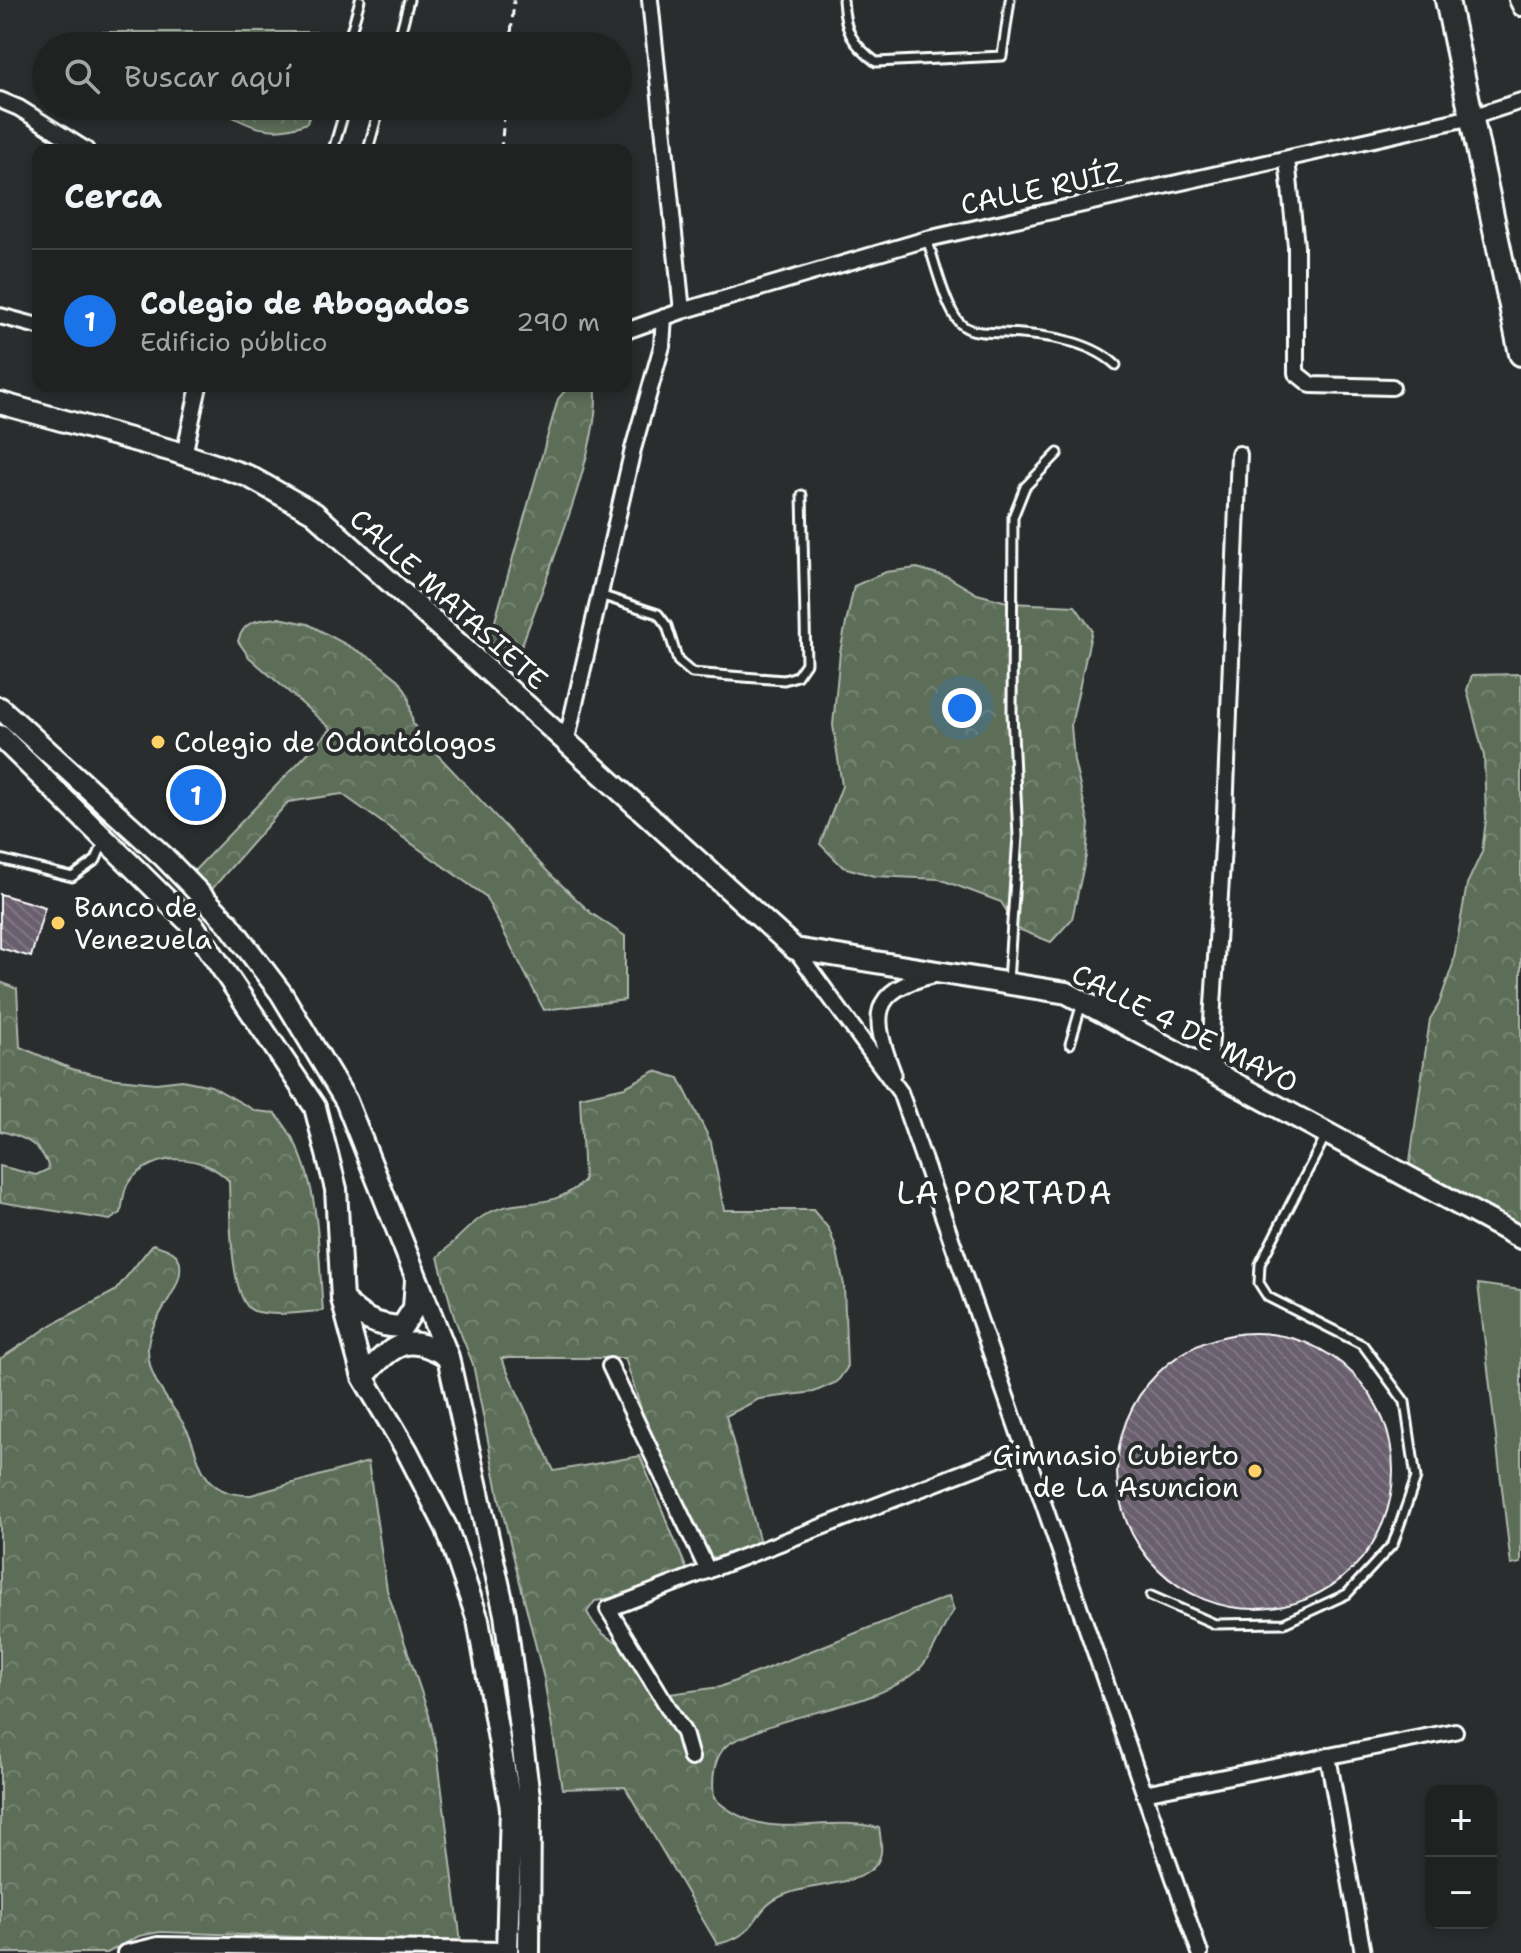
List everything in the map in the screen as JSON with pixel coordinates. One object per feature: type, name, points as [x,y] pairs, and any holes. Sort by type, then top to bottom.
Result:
[{"type":"main road","points":[[1447,0],[1521,354]]},
{"type":"street","points":[[650,0],[682,311]]},
{"type":"street","points":[[1517,0],[1521,8]]},
{"type":"street","points":[[0,100],[32,116]]},
{"type":"street","name":"CALLE RUÍZ","points":[[632,329],[682,311],[927,239],[1472,117],[1521,101]]},
{"type":"street","points":[[38,120],[76,144]]},
{"type":"street","points":[[1287,159],[1296,246],[1296,373],[1311,385],[1392,387]]},
{"type":"street","points":[[0,316],[32,324]]},
{"type":"street","points":[[566,743],[633,449],[662,346],[664,317]]},
{"type":"street","points":[[184,455],[198,392]]},
{"type":"street","name":"CALLE MATASIETE","points":[[0,403],[248,476],[314,513],[795,949]]},
{"type":"street","points":[[1209,1069],[1225,815],[1239,454]]},
{"type":"street","points":[[0,708],[164,857],[228,923],[281,993],[346,1101],[448,1357],[507,1630],[530,1804],[529,1953]]},
{"type":"street","points":[[3,744],[195,928],[315,1107],[336,1189],[342,1299],[363,1377],[407,1451],[447,1529],[478,1620],[511,1808],[507,1952],[158,1945],[125,1953]]},
{"type":"street","points":[[795,949],[900,1092]]},
{"type":"street","name":"CALLE 4 DE MAYO","points":[[795,949],[1067,993],[1521,1238]]},
{"type":"street","points":[[943,973],[892,989],[876,1018],[880,1038],[1200,1953]]},
{"type":"street","points":[[342,1299],[364,1320],[382,1326],[402,1327],[414,1308],[417,1274]]},
{"type":"street","points":[[363,1377],[390,1348],[405,1343],[427,1343],[448,1357]]},
{"type":"street","points":[[610,1366],[708,1571]]},
{"type":"street","points":[[691,1758],[684,1733],[608,1609],[1024,1449]]},
{"type":"street","points":[[1144,1793],[1455,1731]]},
{"type":"street","points":[[1328,1756],[1363,1953]]},
{"type":"lane","points":[[351,32],[360,0]]},
{"type":"lane","points":[[401,32],[409,0]]},
{"type":"lane","points":[[843,0],[845,26],[860,50],[876,62],[1002,56],[1010,0]]},
{"type":"lane","points":[[335,144],[342,120]]},
{"type":"lane","points":[[370,144],[376,120]]},
{"type":"lane","points":[[927,239],[953,313],[962,326],[980,332],[1078,343],[1097,350],[1116,365]]},
{"type":"lane","points":[[1008,983],[1018,836],[1012,712],[1013,517],[1025,487],[1058,453]]},
{"type":"lane","points":[[600,595],[658,614],[667,626],[678,661],[692,673],[784,680],[797,676],[806,663],[802,495]]},
{"type":"lane","points":[[0,859],[72,877],[96,860],[105,839]]},
{"type":"lane","points":[[1070,1044],[1082,1001]]},
{"type":"lane","points":[[1151,1596],[1215,1624],[1284,1623],[1347,1594],[1393,1544],[1416,1478],[1405,1402],[1363,1345],[1268,1297],[1259,1283],[1260,1264],[1327,1133]]},
{"type":"path","points":[[511,32],[514,0]]},
{"type":"path","points":[[502,144],[504,120]]},
{"type":"green space","points":[[239,120],[308,120],[307,123],[281,129]]},
{"type":"green space","points":[[564,392],[595,392],[595,410],[581,478],[519,653],[489,642],[558,399]]},
{"type":"green space","points":[[917,568],[948,577],[977,594],[1011,603],[1075,606],[1092,630],[1071,725],[1074,761],[1089,824],[1086,856],[1072,919],[1051,942],[1018,929],[1001,902],[939,879],[874,876],[843,867],[820,844],[842,786],[833,725],[840,652],[854,586],[886,572]]},
{"type":"green space","points":[[279,618],[308,624],[373,659],[399,680],[408,695],[413,724],[436,753],[549,873],[591,913],[625,936],[625,1000],[544,1010],[485,896],[342,794],[288,802],[212,889],[193,872],[331,729],[249,657],[238,641],[248,625],[259,620]]},
{"type":"green space","points":[[1521,674],[1521,1232],[1408,1175],[1430,1019],[1439,1004],[1453,964],[1467,884],[1482,852],[1486,819],[1484,756],[1467,690],[1472,675]]},
{"type":"green space","points":[[0,982],[17,989],[20,1047],[72,1069],[109,1078],[156,1083],[182,1080],[211,1086],[256,1111],[275,1113],[290,1134],[309,1181],[318,1233],[323,1311],[271,1314],[254,1311],[246,1304],[235,1273],[232,1252],[229,1181],[206,1165],[179,1159],[152,1165],[139,1172],[124,1193],[121,1213],[110,1220],[0,1202],[0,1166],[36,1175],[49,1169],[42,1154],[31,1143],[0,1131]]},
{"type":"green space","points":[[655,1071],[679,1078],[711,1142],[724,1210],[813,1210],[829,1229],[844,1285],[847,1368],[837,1382],[814,1392],[759,1399],[726,1416],[760,1543],[728,1560],[708,1556],[650,1437],[625,1358],[501,1358],[554,1471],[640,1456],[687,1570],[595,1601],[587,1612],[610,1639],[645,1650],[670,1694],[720,1687],[949,1596],[954,1610],[931,1654],[911,1676],[872,1696],[768,1727],[731,1743],[721,1752],[714,1771],[714,1798],[734,1813],[773,1825],[857,1824],[879,1828],[881,1847],[877,1863],[860,1877],[784,1895],[765,1907],[741,1935],[717,1944],[625,1787],[562,1789],[544,1679],[500,1502],[473,1364],[454,1317],[438,1257],[485,1215],[509,1206],[558,1197],[584,1181],[580,1097],[625,1087]]},
{"type":"green space","points":[[153,1244],[177,1256],[180,1274],[150,1337],[149,1361],[157,1383],[188,1432],[200,1465],[211,1482],[230,1493],[251,1495],[368,1462],[387,1590],[429,1715],[437,1751],[461,1943],[160,1932],[139,1936],[107,1953],[0,1953],[0,1359],[53,1324],[115,1291]]},
{"type":"green space","points":[[1478,1284],[1521,1290],[1521,1563],[1511,1565]]},
{"type":"building","points":[[0,894],[45,907],[31,957],[0,948]]},
{"type":"building","name":"Gimnasio Cubierto de La Asuncion","points":[[1255,1333],[1282,1336],[1308,1344],[1332,1357],[1352,1374],[1369,1394],[1382,1418],[1390,1444],[1393,1471],[1390,1498],[1382,1524],[1369,1548],[1352,1568],[1332,1585],[1308,1598],[1282,1606],[1255,1609],[1228,1606],[1202,1598],[1178,1585],[1158,1568],[1141,1548],[1128,1524],[1120,1498],[1117,1471],[1120,1444],[1128,1418],[1141,1394],[1158,1374],[1178,1357],[1202,1344],[1228,1336]]},
{"type":"place","name":"Colegio de Odontólogos","points":[[158,742]]},
{"type":"place","name":"Colegio de Abogados","points":[[196,795]]},
{"type":"place","name":"Banco de Venezuela","points":[[58,923]]},
{"type":"place","name":"Gimnasio Cubierto de La Asuncion","points":[[1255,1471]]},
{"type":"district","name":"LA PORTADA","points":[[1005,1192]]}]
